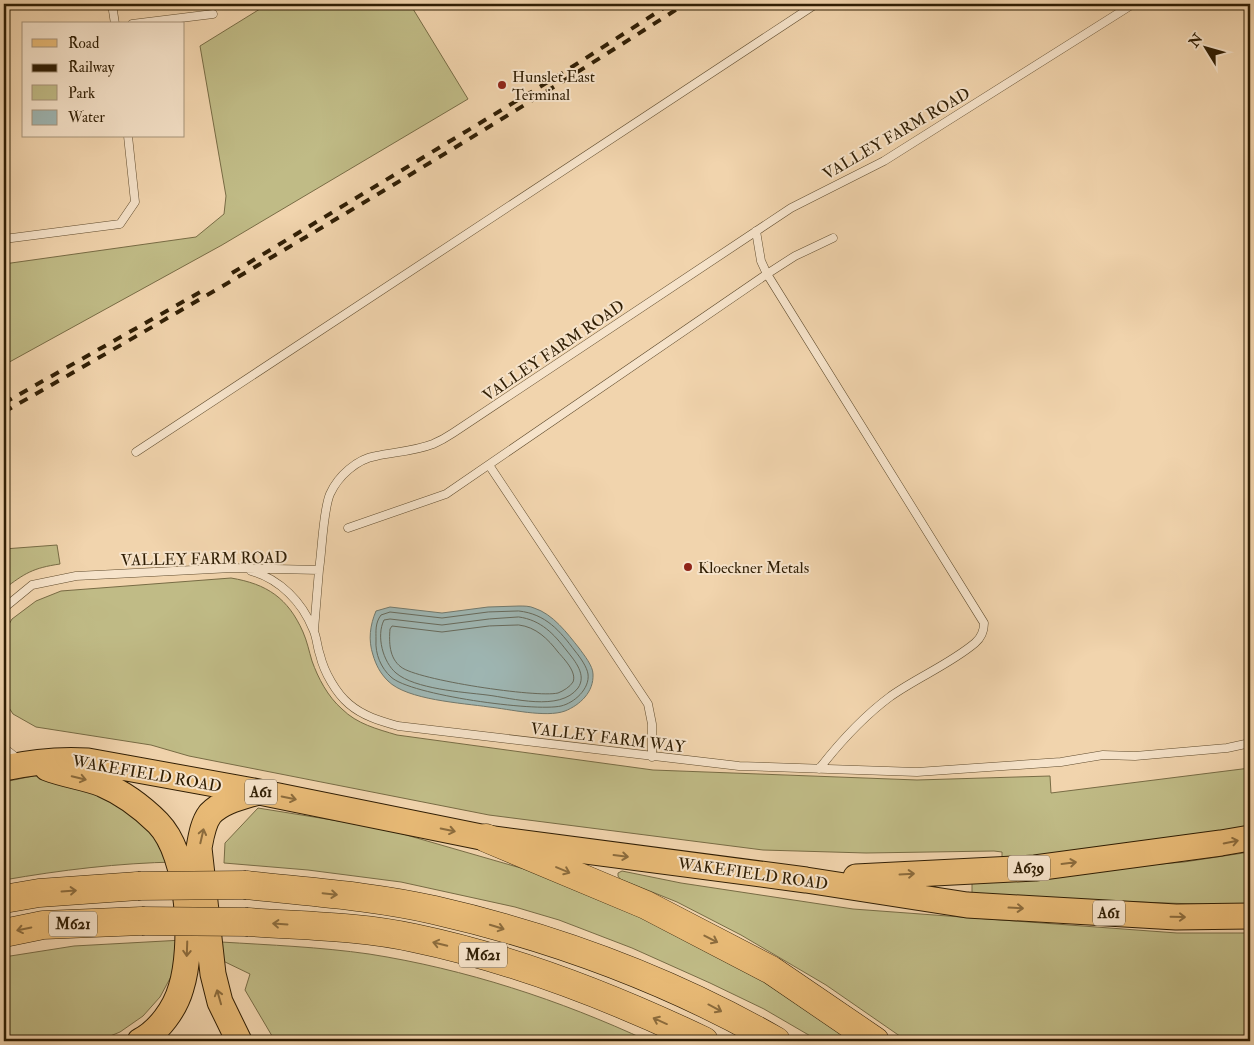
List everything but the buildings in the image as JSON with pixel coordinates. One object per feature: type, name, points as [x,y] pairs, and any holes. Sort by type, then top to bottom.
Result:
[{"type":"highway","points":[[486,838],[646,905],[771,970],[875,1041]]},
{"type":"highway","name":"M621","points":[[4,899],[40,893],[138,886],[246,885],[376,899],[433,910],[489,924],[622,968],[702,1001],[776,1041]]},
{"type":"highway","name":"M621","points":[[4,933],[43,925],[142,921],[248,922],[358,929],[414,938],[476,954],[547,976],[618,1002],[704,1041]]},
{"type":"main road","name":"WAKEFIELD ROAD","points":[[21,764],[63,759],[88,761],[259,792],[486,838],[806,880],[967,905],[1176,917],[1250,916]]},
{"type":"main road","points":[[21,764],[102,784],[124,796],[143,809],[160,825],[175,849],[186,890],[186,962],[181,989],[172,1009],[146,1039]]},
{"type":"main road","name":"WAKEFIELD ROAD","points":[[238,1041],[220,1002],[213,974],[199,848],[203,829],[210,814],[230,801],[259,792]]},
{"type":"main road","name":"A639","points":[[806,880],[1035,868],[1221,844],[1250,838]]},
{"type":"lane","points":[[112,4],[116,22]]},
{"type":"lane","points":[[136,452],[816,4]]},
{"type":"lane","name":"VALLEY FARM ROAD","points":[[4,608],[32,585],[76,576],[232,568],[320,570],[330,494],[340,477],[356,464],[373,456],[434,444],[453,433],[791,208],[884,161],[1133,4]]},
{"type":"lane","points":[[148,22],[213,14]]},
{"type":"lane","points":[[4,239],[120,224],[135,202],[128,138]]},
{"type":"lane","points":[[756,232],[761,261],[767,274],[984,623],[984,630],[976,642],[942,666],[892,695],[855,728],[819,769]]},
{"type":"lane","points":[[348,528],[446,494],[767,274],[795,256],[833,238]]},
{"type":"lane","points":[[489,465],[648,704],[652,724],[652,757]]},
{"type":"lane","name":"VALLEY FARM WAY","points":[[232,568],[253,572],[274,580],[292,595],[314,630],[320,657],[326,672],[348,703],[361,713],[379,721],[398,726],[739,766],[917,772],[1061,762],[1103,755],[1136,756],[1227,748],[1250,743]]},
{"type":"lane","points":[[314,630],[320,570]]},
{"type":"lane","points":[[4,748],[21,764]]},
{"type":"green space","points":[[268,4],[410,4],[468,99],[222,245],[4,365],[4,264],[196,237],[224,214],[226,196],[200,46]]},
{"type":"green space","points":[[57,545],[60,564],[30,572],[4,589],[4,549]]},
{"type":"green space","points":[[231,578],[266,589],[275,594],[290,610],[303,632],[320,680],[332,699],[342,709],[354,719],[397,735],[653,770],[917,780],[1050,776],[1051,793],[1250,768],[1250,829],[1061,854],[1002,858],[1002,852],[994,851],[866,853],[763,850],[489,815],[189,756],[151,745],[36,727],[13,714],[4,700],[4,633],[12,619],[36,601],[61,591]]},
{"type":"green space","points":[[43,774],[121,796],[176,862],[90,868],[4,880],[4,782]]},
{"type":"green space","points":[[258,808],[382,828],[545,875],[618,904],[783,990],[859,1041],[819,1041],[764,1009],[632,948],[559,920],[515,907],[401,882],[308,870],[224,863],[225,843]]},
{"type":"green space","points":[[1250,852],[1250,906],[972,896],[972,880],[1184,862]]},
{"type":"green space","points":[[622,871],[681,883],[853,909],[1177,933],[1250,933],[1250,1041],[907,1041],[826,985],[741,935],[677,902],[620,879],[618,873]]},
{"type":"green space","points":[[183,940],[174,971],[160,997],[143,1016],[120,1032],[98,1041],[4,1041],[4,957],[74,946]]},
{"type":"green space","points":[[221,942],[295,946],[369,954],[441,968],[546,999],[648,1041],[275,1041],[245,990],[250,974],[221,960]]},
{"type":"water","points":[[390,607],[442,613],[488,607],[532,607],[553,619],[570,636],[590,664],[593,671],[593,681],[589,692],[581,701],[565,711],[548,714],[527,712],[421,697],[408,693],[388,681],[375,662],[370,638],[372,622],[376,611]]},
{"type":"railway","points":[[232,273],[561,74],[670,4]]},
{"type":"railway","points":[[4,412],[347,213],[517,110],[685,4]]},
{"type":"railway","points":[[4,403],[202,291]]},
{"type":"place","name":"Hunslet East Terminal","points":[[502,85]]},
{"type":"place","name":"Kloeckner Metals","points":[[688,567]]}]
